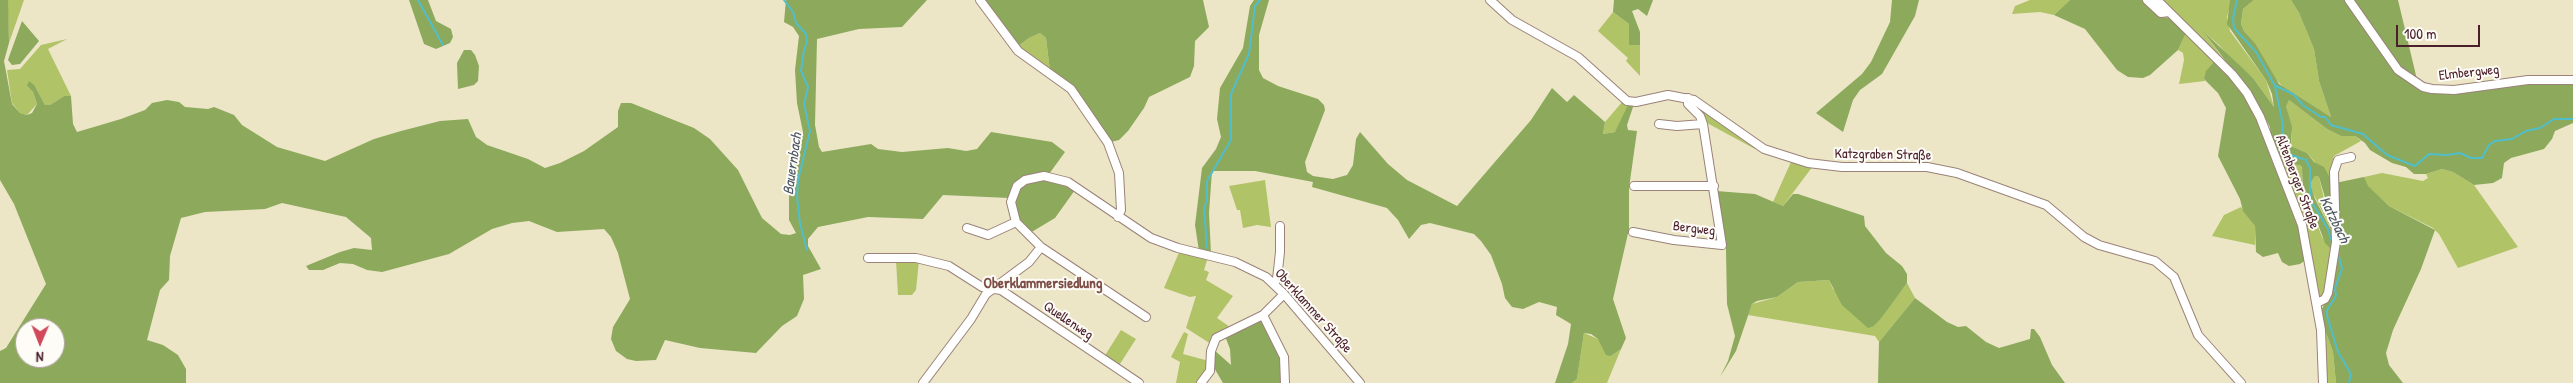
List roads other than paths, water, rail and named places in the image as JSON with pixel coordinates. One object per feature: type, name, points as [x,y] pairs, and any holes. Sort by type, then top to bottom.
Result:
[{"type":"street","points":[[980,0],[1018,51],[1071,89],[1108,143],[1119,173],[1121,210],[1118,218]]},
{"type":"street","name":"Katzgraben Straße","points":[[1490,0],[1512,20],[1578,57],[1627,101],[1636,102],[1668,95],[1688,98],[1707,107],[1757,145],[1781,157],[1830,166],[1944,169],[2046,205],[2084,237],[2099,246],[2155,261],[2174,277],[2198,335],[2241,383]]},
{"type":"street","points":[[2147,0],[2161,13],[2169,12]]},
{"type":"street","name":"Altenberger Straße","points":[[2157,0],[2232,74],[2254,106],[2302,225],[2317,302],[2323,348],[2323,383]]},
{"type":"street","name":"Elmbergweg","points":[[2349,0],[2398,70],[2422,87],[2454,90],[2528,80],[2573,80]]},
{"type":"street","name":"Bergweg","points":[[1633,232],[1674,240],[1722,245],[1703,124],[1700,116],[1688,104],[1688,98]]},
{"type":"street","points":[[1659,124],[1677,126],[1703,124]]},
{"type":"street","points":[[2317,302],[2325,298],[2328,293],[2334,248],[2334,172],[2338,160],[2344,157],[2351,157]]},
{"type":"street","name":"Oberklammer Straße","points":[[1016,222],[1011,202],[1017,186],[1025,180],[1044,176],[1068,182],[1118,218],[1151,238],[1247,266],[1274,283],[1360,383]]},
{"type":"street","points":[[1634,186],[1714,186]]},
{"type":"street","points":[[967,228],[988,236],[1016,222],[1041,247],[1146,317]]},
{"type":"street","points":[[1274,283],[1277,279],[1280,252],[1280,226]]},
{"type":"street","points":[[923,383],[991,289],[1029,262],[1041,247]]},
{"type":"street","name":"Quellenweg","points":[[868,258],[904,257],[927,260],[949,266],[982,287],[1002,290],[1139,383]]},
{"type":"street","points":[[1201,383],[1210,371],[1211,350],[1216,338],[1263,315],[1284,294]]},
{"type":"street","points":[[1263,315],[1284,358],[1285,383]]},
{"type":"waterway","points":[[418,0],[443,45]]},
{"type":"waterway","name":"Bauernbach","points":[[784,0],[793,12],[796,23],[806,34],[807,42],[801,71],[808,87],[804,104],[810,131],[798,180],[797,196],[800,224],[807,250]]},
{"type":"waterway","points":[[1207,248],[1204,207],[1207,202],[1207,181],[1231,140],[1231,94],[1249,54],[1255,6],[1260,0]]},
{"type":"waterway","name":"Katzbach","points":[[2237,0],[2233,18],[2234,28],[2256,52],[2275,86],[2283,125],[2281,148],[2285,153],[2306,160],[2310,168],[2310,199],[2328,229],[2333,245]]},
{"type":"waterway","points":[[2276,86],[2293,94],[2304,106],[2321,117],[2325,117],[2331,125],[2363,134],[2387,155],[2415,166],[2429,154],[2447,155],[2460,153],[2471,158],[2482,158],[2489,145],[2495,141],[2512,139],[2526,131],[2540,128],[2554,119],[2573,119]]},
{"type":"waterway","name":"Katzbach","points":[[2338,253],[2342,269],[2335,288],[2336,296],[2327,310],[2327,316],[2338,352],[2351,374],[2349,383]]},
{"type":"district","name":"Oberklammersiedlung","points":[[1043,284]]}]
